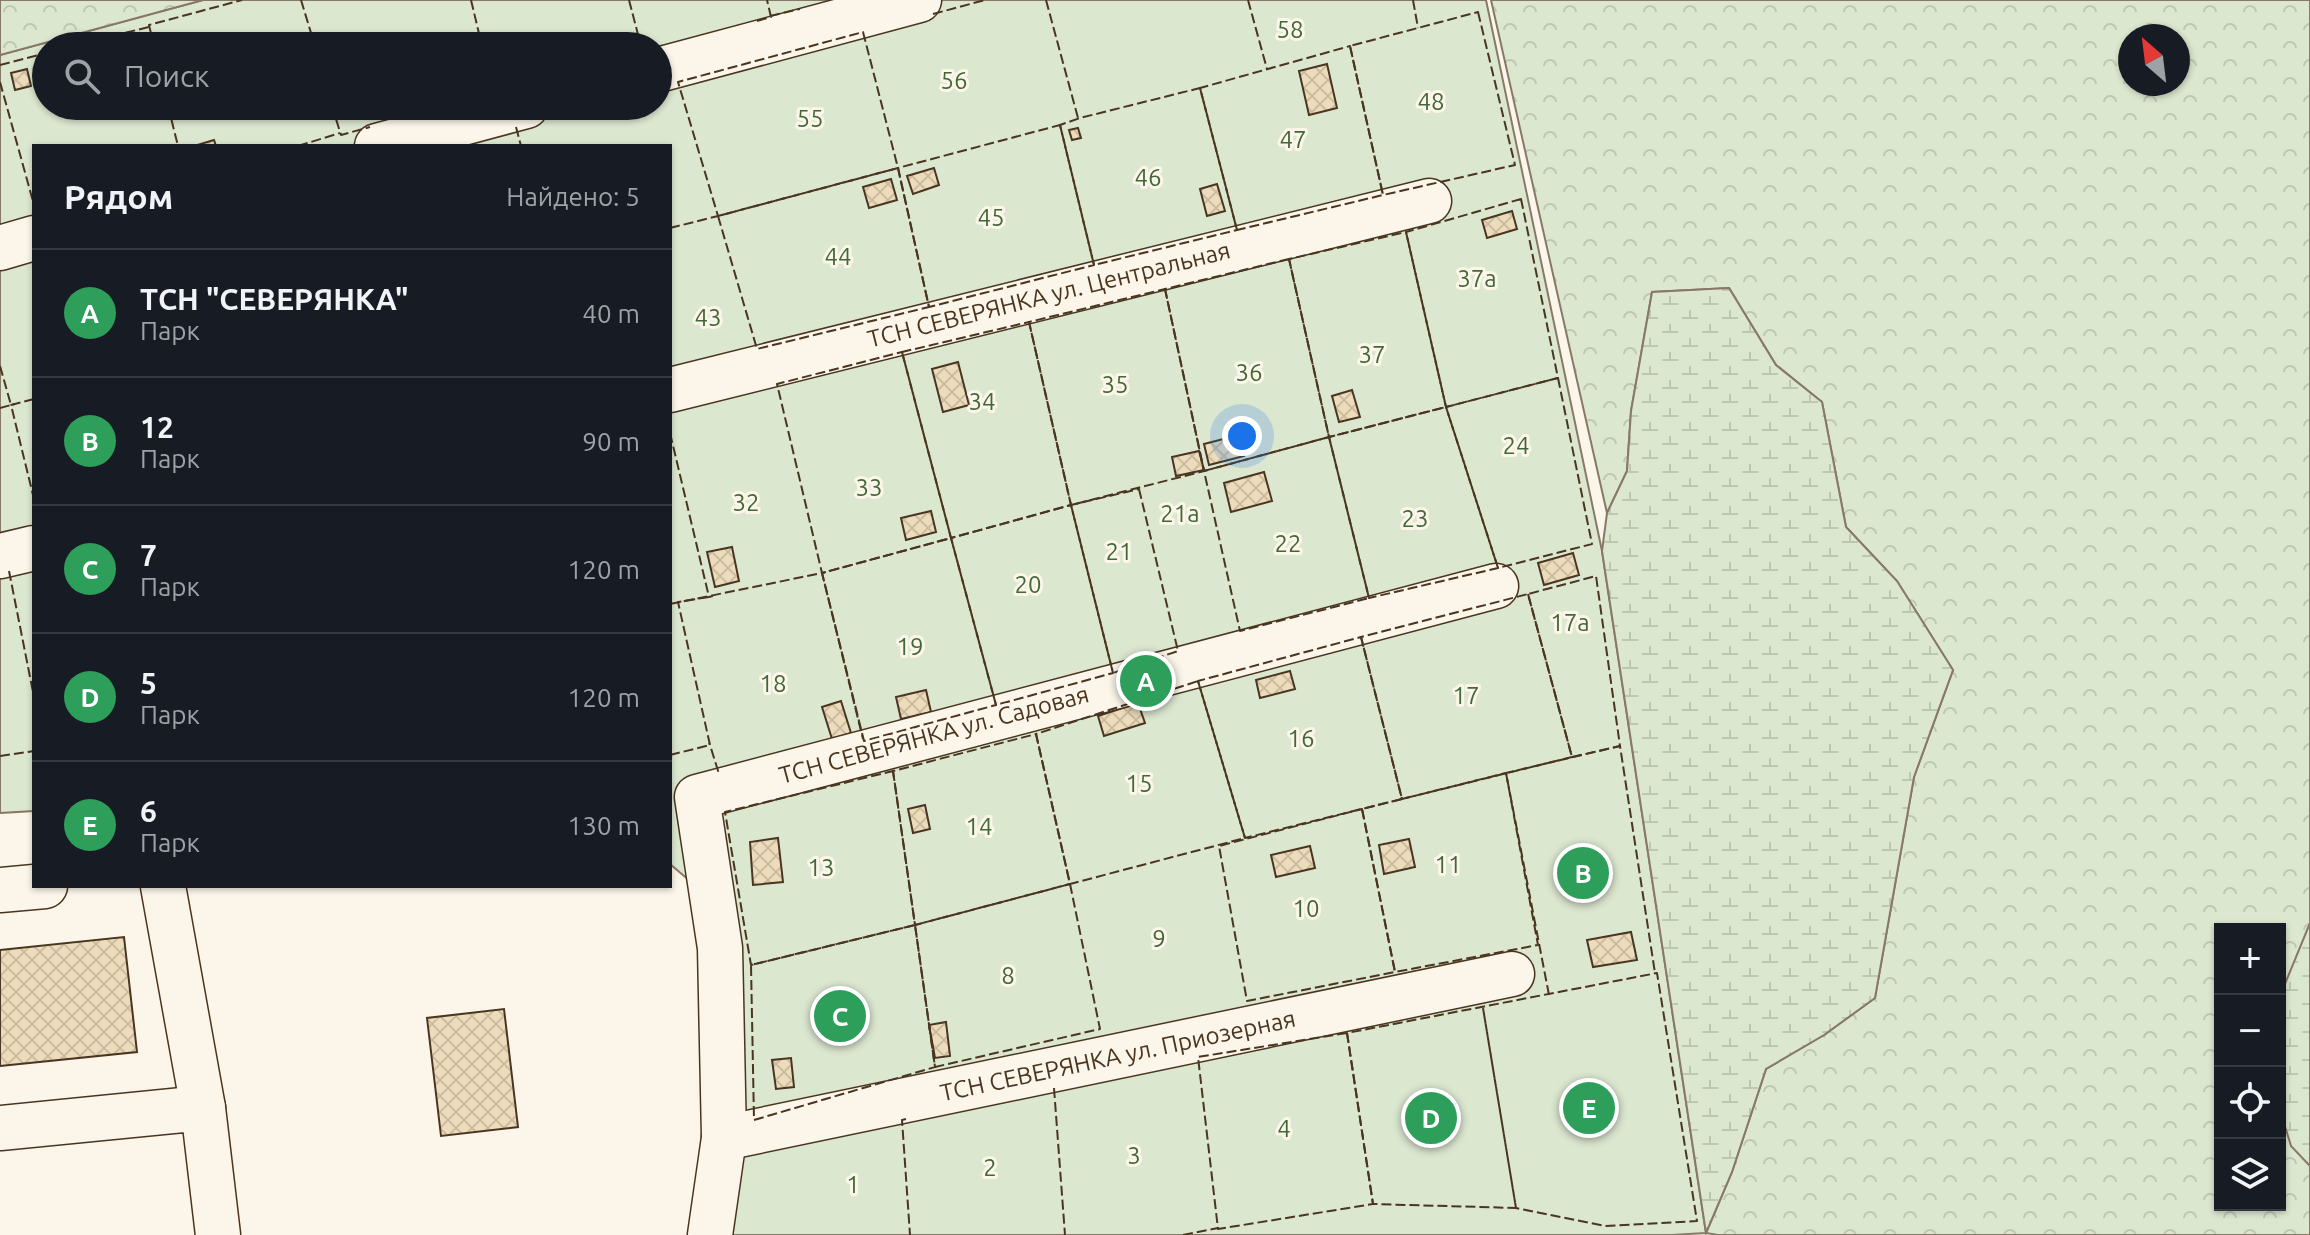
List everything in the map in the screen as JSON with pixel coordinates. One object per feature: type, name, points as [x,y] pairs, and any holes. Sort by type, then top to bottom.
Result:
[{"type":"lane","points":[[672,66],[919,0]]},
{"type":"lane","points":[[384,144],[474,120]]},
{"type":"lane","name":"ТСН СЕВЕРЯНКА ул. Центральная","points":[[672,390],[1429,201]]},
{"type":"lane","points":[[0,248],[32,239]]},
{"type":"lane","points":[[0,556],[32,548]]},
{"type":"lane","name":"ТСН СЕВЕРЯНКА ул. Садовая","points":[[724,1138],[720,948],[697,797],[1496,586]]},
{"type":"lane","points":[[0,890],[32,887]]},
{"type":"lane","points":[[163,888],[203,1108],[218,1235]]},
{"type":"lane","name":"ТСН СЕВЕРЯНКА ул. Приозерная","points":[[724,1138],[1512,974]]},
{"type":"lane","points":[[0,1128],[203,1108]]},
{"type":"lane","points":[[710,1235],[724,1138]]},
{"type":"green space","points":[[0,0],[203,0],[85,32],[32,32],[32,46],[0,55]]},
{"type":"green space","points":[[203,0],[1486,0],[1602,551],[1706,1233],[703,1235],[707,936],[690,881],[672,866],[672,144],[32,144],[32,811],[0,813],[0,55],[32,46],[32,120],[672,120],[672,32],[85,32]]},
{"type":"green space","points":[[1491,0],[2310,0],[2310,1235],[1706,1233],[1732,1172],[1766,1069],[1824,1035],[1875,998],[1914,777],[1953,670],[1897,581],[1846,527],[1822,402],[1776,365],[1729,288],[1652,292],[1631,411],[1627,471],[1607,513]]},
{"type":"green space","points":[[1729,288],[1776,365],[1822,402],[1846,527],[1897,581],[1953,670],[1914,777],[1875,998],[1824,1035],[1766,1069],[1732,1172],[1706,1233],[1602,551],[1607,513],[1627,471],[1631,411],[1652,292]]},
{"type":"green space","points":[[2310,923],[2310,1166],[2291,1146],[2286,1130],[2286,981]]},
{"type":"building","points":[[1327,64],[1337,108],[1309,115],[1299,71]]},
{"type":"building","points":[[27,69],[31,86],[15,90],[11,73]]},
{"type":"building","points":[[1078,128],[1081,138],[1072,140],[1069,130]]},
{"type":"building","points":[[934,168],[939,185],[913,194],[907,176]]},
{"type":"building","points":[[891,179],[897,200],[869,208],[863,187]]},
{"type":"building","points":[[1217,184],[1225,211],[1207,216],[1200,189]]},
{"type":"building","points":[[1512,211],[1517,229],[1487,238],[1482,220]]},
{"type":"building","points":[[958,362],[969,405],[943,412],[932,369]]},
{"type":"building","points":[[1352,390],[1360,417],[1339,422],[1332,396]]},
{"type":"building","points":[[1239,435],[1244,456],[1209,465],[1204,444]]},
{"type":"building","points":[[1199,451],[1204,470],[1176,476],[1172,457]]},
{"type":"building","points":[[1264,472],[1272,501],[1231,512],[1224,483]]},
{"type":"building","points":[[931,511],[936,532],[906,540],[901,518]]},
{"type":"building","points":[[732,547],[739,581],[715,587],[707,552]]},
{"type":"building","points":[[1573,553],[1579,575],[1544,585],[1538,563]]},
{"type":"building","points":[[1290,671],[1295,689],[1260,698],[1256,680]]},
{"type":"building","points":[[926,690],[931,712],[901,719],[896,697]]},
{"type":"building","points":[[841,701],[851,733],[832,739],[822,707]]},
{"type":"building","points":[[1138,703],[1145,723],[1104,736],[1098,716]]},
{"type":"building","points":[[925,805],[930,829],[913,833],[908,809]]},
{"type":"building","points":[[778,838],[783,882],[753,885],[750,842]]},
{"type":"building","points":[[1409,839],[1415,867],[1384,874],[1379,845]]},
{"type":"building","points":[[1310,846],[1315,868],[1276,877],[1271,855]]},
{"type":"building","points":[[1631,932],[1637,960],[1593,967],[1587,940]]},
{"type":"building","points":[[124,937],[137,1052],[0,1066],[0,950]]},
{"type":"building","points":[[504,1009],[518,1127],[441,1136],[427,1018]]},
{"type":"building","points":[[946,1022],[950,1056],[935,1058],[929,1025]]},
{"type":"building","points":[[791,1058],[794,1087],[776,1089],[772,1060]]},
{"type":"fence","points":[[151,32],[149,25],[242,0]]},
{"type":"fence","points":[[301,0],[311,32]]},
{"type":"fence","points":[[471,0],[479,32]]},
{"type":"fence","points":[[629,0],[637,32]]},
{"type":"fence","points":[[757,21],[771,17],[767,0]]},
{"type":"fence","points":[[933,14],[985,0]]},
{"type":"fence","points":[[1046,0],[1078,118]]},
{"type":"fence","points":[[1248,0],[1267,69]]},
{"type":"fence","points":[[1413,0],[1418,28]]},
{"type":"fence","points":[[770,16],[800,9]]},
{"type":"fence","points":[[1478,12],[1515,165],[1383,195],[1350,46],[1478,12]]},
{"type":"fence","points":[[128,32],[149,27]]},
{"type":"fence","points":[[863,32],[898,168],[718,216],[678,82],[863,32]]},
{"type":"fence","points":[[1350,46],[1383,195],[1237,230],[1200,88],[1350,46]]},
{"type":"fence","points":[[0,65],[32,57]]},
{"type":"fence","points":[[0,82],[32,198]]},
{"type":"fence","points":[[1200,88],[1237,230],[1094,265],[1060,125],[1200,88]]},
{"type":"fence","points":[[172,120],[178,144]]},
{"type":"fence","points":[[336,120],[341,135],[370,127]]},
{"type":"fence","points":[[1060,125],[1094,265],[929,307],[898,168],[1060,125]]},
{"type":"fence","points":[[516,127],[520,144]]},
{"type":"fence","points":[[304,144],[340,133]]},
{"type":"fence","points":[[898,168],[929,307],[757,349],[718,216],[898,168]]},
{"type":"fence","points":[[1521,199],[1558,378],[1446,407],[1406,232],[1521,199]]},
{"type":"fence","points":[[672,228],[718,216]]},
{"type":"fence","points":[[1406,232],[1446,407],[1329,437],[1289,259],[1406,232]]},
{"type":"fence","points":[[1289,259],[1329,437],[1204,471],[1165,289],[1289,259]]},
{"type":"fence","points":[[1165,289],[1204,471],[1071,505],[1029,322],[1165,289]]},
{"type":"fence","points":[[1029,322],[1071,505],[951,538],[902,352],[1029,322]]},
{"type":"fence","points":[[902,352],[951,538],[822,573],[777,384],[902,352]]},
{"type":"fence","points":[[0,366],[11,405],[15,404]]},
{"type":"fence","points":[[1558,378],[1592,544],[1498,568],[1446,407],[1558,378]]},
{"type":"fence","points":[[32,400],[11,405],[32,491]]},
{"type":"fence","points":[[0,408],[11,405]]},
{"type":"fence","points":[[1446,407],[1498,568],[1369,598],[1329,437],[1446,407]]},
{"type":"fence","points":[[1329,437],[1369,598],[1240,631],[1204,471],[1329,437]]},
{"type":"fence","points":[[672,441],[709,597],[713,596]]},
{"type":"fence","points":[[1139,489],[1178,651],[1113,673],[1071,505],[1139,489]]},
{"type":"fence","points":[[1071,505],[1113,673],[996,705],[951,538],[1071,505]]},
{"type":"fence","points":[[951,538],[996,705],[864,741],[822,573],[951,538]]},
{"type":"fence","points":[[9,571],[32,687]]},
{"type":"fence","points":[[672,604],[822,573],[863,739]]},
{"type":"fence","points":[[1549,995],[1506,773],[1620,746],[1596,576],[1528,594],[1572,757]]},
{"type":"fence","points":[[1528,594],[1572,757],[1402,799],[1361,637],[1528,594]]},
{"type":"fence","points":[[709,597],[678,602],[719,774]]},
{"type":"fence","points":[[1361,637],[1402,799],[1245,838],[1198,681],[1361,637]]},
{"type":"fence","points":[[1198,681],[1245,838],[1070,884],[1036,734],[1198,681]]},
{"type":"fence","points":[[1036,734],[1070,884],[915,925],[893,771],[1036,734]]},
{"type":"fence","points":[[672,754],[709,743]]},
{"type":"fence","points":[[1572,757],[1620,746],[1655,973]]},
{"type":"fence","points":[[0,756],[32,751]]},
{"type":"fence","points":[[893,771],[915,925],[751,965],[725,812],[893,771]]},
{"type":"fence","points":[[1506,773],[1538,945],[1395,972],[1362,809],[1506,773]]},
{"type":"fence","points":[[1362,809],[1395,972],[1247,1001],[1219,846],[1362,809]]},
{"type":"fence","points":[[1070,884],[1100,1029],[935,1067],[915,925],[1070,884]]},
{"type":"fence","points":[[915,925],[935,1067],[754,1120],[751,965],[915,925]]},
{"type":"fence","points":[[1483,1008],[1516,1208],[1373,1204],[1347,1033],[1657,973],[1697,1221],[1605,1226],[1516,1208],[1483,1008]]},
{"type":"fence","points":[[1347,1033],[1373,1204],[1218,1229],[1198,1057],[1347,1033]]},
{"type":"fence","points":[[1054,1088],[1065,1235]]},
{"type":"fence","points":[[906,1119],[902,1120],[910,1235]]},
{"type":"fence","points":[[1183,1235],[1218,1228]]},
{"type":"place","name":"ТСН \"СЕВЕРЯНКА\"","points":[[1146,681]]},
{"type":"place","name":"12","points":[[1583,873]]},
{"type":"place","name":"7","points":[[840,1016]]},
{"type":"place","name":"6","points":[[1589,1108]]},
{"type":"place","name":"5","points":[[1431,1118]]},
{"type":"park label","name":"58","points":[[1290,30]]},
{"type":"park label","name":"56","points":[[954,81]]},
{"type":"park label","name":"48","points":[[1431,102]]},
{"type":"park label","name":"55","points":[[810,119]]},
{"type":"park label","name":"47","points":[[1293,140]]},
{"type":"park label","name":"46","points":[[1148,178]]},
{"type":"park label","name":"45","points":[[991,218]]},
{"type":"park label","name":"44","points":[[838,257]]},
{"type":"park label","name":"37а","points":[[1477,279]]},
{"type":"park label","name":"43","points":[[708,318]]},
{"type":"park label","name":"37","points":[[1372,355]]},
{"type":"park label","name":"36","points":[[1249,373]]},
{"type":"park label","name":"35","points":[[1115,385]]},
{"type":"park label","name":"34","points":[[982,402]]},
{"type":"park label","name":"24","points":[[1516,446]]},
{"type":"park label","name":"33","points":[[869,488]]},
{"type":"park label","name":"32","points":[[746,503]]},
{"type":"park label","name":"21а","points":[[1180,514]]},
{"type":"park label","name":"23","points":[[1415,519]]},
{"type":"park label","name":"22","points":[[1288,544]]},
{"type":"park label","name":"21","points":[[1119,552]]},
{"type":"park label","name":"20","points":[[1028,585]]},
{"type":"park label","name":"17а","points":[[1570,623]]},
{"type":"park label","name":"19","points":[[910,647]]},
{"type":"park label","name":"18","points":[[773,684]]},
{"type":"park label","name":"17","points":[[1466,696]]},
{"type":"park label","name":"16","points":[[1301,739]]},
{"type":"park label","name":"15","points":[[1139,784]]},
{"type":"park label","name":"14","points":[[979,827]]},
{"type":"park label","name":"11","points":[[1448,865]]},
{"type":"park label","name":"13","points":[[821,868]]},
{"type":"park label","name":"10","points":[[1306,909]]},
{"type":"park label","name":"9","points":[[1159,939]]},
{"type":"park label","name":"8","points":[[1008,976]]},
{"type":"park label","name":"4","points":[[1284,1129]]},
{"type":"park label","name":"3","points":[[1134,1156]]},
{"type":"park label","name":"2","points":[[990,1168]]},
{"type":"park label","name":"1","points":[[853,1185]]}]
